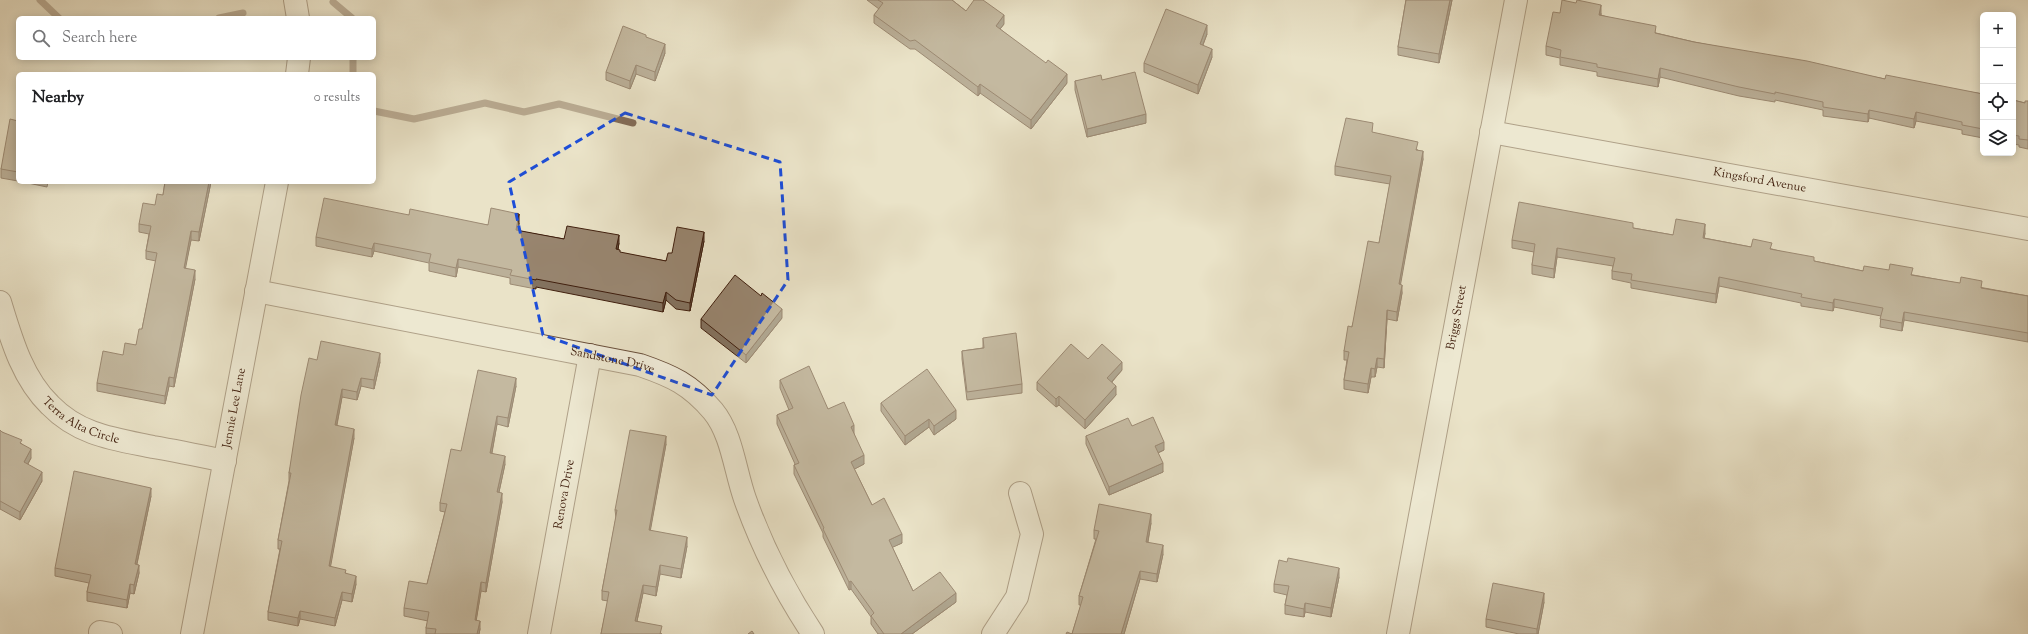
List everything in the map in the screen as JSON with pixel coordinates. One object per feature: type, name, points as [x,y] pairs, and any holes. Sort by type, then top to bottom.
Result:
[{"type":"street","points":[[295,0],[298,16]]},
{"type":"street","name":"Briggs Street","points":[[1398,634],[1516,0]]},
{"type":"street","points":[[297,72],[299,60]]},
{"type":"street","name":"Kingsford Avenue","points":[[1491,132],[2028,229]]},
{"type":"street","name":"Jennie Lee Lane","points":[[192,634],[277,184]]},
{"type":"street","name":"Sandstone Drive","points":[[256,291],[640,365],[671,376],[693,389],[714,412],[725,435],[745,499],[762,541],[779,578],[813,634]]},
{"type":"street","name":"Terra Alta Circle","points":[[0,302],[11,339],[27,374],[49,405],[72,424],[100,437],[225,461]]},
{"type":"street","name":"Renova Drive","points":[[539,634],[590,355]]},
{"type":"street","points":[[993,634],[1017,597],[1032,534],[1020,493]]},
{"type":"highlighted area","points":[[625,113],[780,162],[788,280],[712,395],[543,335],[509,182]]},
{"type":"building","points":[[878,0],[952,0],[966,11],[974,0],[983,0],[1004,15],[996,26],[1046,63],[1048,60],[1067,74],[1031,120],[980,84],[978,87],[915,40],[910,41],[874,15],[883,3]]},
{"type":"building","points":[[1406,0],[1450,0],[1439,54],[1398,47]]},
{"type":"building","points":[[1562,0],[1576,3],[1577,0],[1601,5],[1599,15],[1656,26],[1655,33],[1694,42],[1807,61],[1885,79],[1886,75],[1980,93],[1980,128],[1962,125],[1962,122],[1916,112],[1914,119],[1869,110],[1868,114],[1823,107],[1823,102],[1775,92],[1775,94],[1739,87],[1660,68],[1658,79],[1597,67],[1597,64],[1560,57],[1561,50],[1546,46],[1553,12],[1560,13]]},
{"type":"building","points":[[1166,9],[1207,25],[1200,44],[1212,49],[1198,85],[1144,63]]},
{"type":"building","points":[[623,26],[665,44],[655,72],[636,65],[630,81],[606,72]]},
{"type":"building","points":[[1135,72],[1146,114],[1087,129],[1075,81],[1101,75],[1102,80]]},
{"type":"building","points":[[2016,101],[2025,103],[2025,101],[2028,101],[2028,140],[2019,139],[2019,136],[2016,136]]},
{"type":"building","points":[[1346,118],[1373,123],[1372,132],[1418,142],[1416,150],[1423,151],[1399,284],[1402,285],[1397,312],[1387,310],[1384,359],[1377,358],[1375,369],[1371,368],[1368,384],[1344,380],[1349,352],[1344,351],[1348,326],[1352,327],[1368,241],[1379,243],[1391,176],[1335,166]]},
{"type":"building","points":[[10,119],[16,120],[16,172],[1,169]]},
{"type":"building","points":[[165,184],[209,184],[199,232],[191,231],[184,268],[195,270],[174,378],[169,377],[165,396],[97,383],[103,351],[123,355],[125,343],[136,345],[139,329],[142,329],[157,253],[146,251],[151,226],[139,224],[143,203],[155,205],[157,194],[163,195]]},
{"type":"building","points":[[324,198],[409,215],[410,209],[488,225],[491,208],[519,214],[516,230],[564,239],[567,226],[619,235],[616,249],[620,250],[620,252],[666,261],[668,253],[672,253],[677,227],[704,232],[690,303],[676,300],[666,292],[663,303],[510,275],[512,270],[458,259],[456,268],[429,262],[431,254],[374,243],[372,249],[316,237]]},
{"type":"building","points":[[1519,202],[1633,223],[1633,228],[1673,235],[1676,219],[1705,224],[1703,238],[1751,247],[1753,239],[1772,243],[1770,249],[1814,257],[1814,261],[1863,271],[1864,266],[1889,270],[1890,264],[1913,268],[1911,275],[1960,283],[1961,277],[1982,281],[1981,288],[2028,296],[2028,333],[1904,312],[1902,323],[1880,319],[1883,308],[1834,299],[1833,303],[1801,297],[1802,294],[1719,277],[1716,294],[1631,280],[1632,274],[1612,271],[1615,258],[1557,248],[1554,269],[1532,265],[1535,244],[1512,240]]},
{"type":"building","points":[[735,275],[761,296],[762,293],[782,309],[746,355],[701,319]]},
{"type":"building","points":[[1016,333],[1022,384],[967,392],[962,351],[984,348],[983,338]]},
{"type":"building","points":[[321,341],[380,353],[374,380],[361,378],[357,392],[342,389],[335,425],[354,429],[329,566],[346,570],[345,573],[356,576],[352,594],[342,592],[335,618],[300,611],[298,618],[268,612],[282,541],[278,540],[291,473],[289,473],[301,395],[309,358],[317,360]]},
{"type":"building","points":[[1071,344],[1088,359],[1102,344],[1122,362],[1107,378],[1116,386],[1085,420],[1059,396],[1056,399],[1037,382]]},
{"type":"building","points":[[809,366],[828,409],[844,402],[854,425],[851,427],[864,455],[851,462],[872,505],[884,498],[902,534],[889,540],[913,591],[940,572],[956,593],[901,634],[884,634],[871,616],[874,613],[851,581],[849,582],[794,465],[799,463],[777,415],[793,408],[780,380]]},
{"type":"building","points":[[927,369],[956,410],[934,426],[929,419],[905,436],[881,403]]},
{"type":"building","points":[[478,370],[516,378],[508,418],[497,416],[490,453],[505,456],[497,492],[502,493],[486,583],[481,582],[475,620],[480,621],[477,634],[435,634],[436,629],[426,628],[429,612],[404,608],[409,581],[427,584],[447,504],[440,503],[451,449],[461,451]]},
{"type":"building","points":[[1153,417],[1164,442],[1155,446],[1163,463],[1109,487],[1086,436],[1128,418],[1132,426]]},
{"type":"building","points":[[0,430],[22,440],[20,443],[31,449],[24,462],[42,472],[20,512],[0,501]]},
{"type":"building","points":[[630,430],[666,436],[649,530],[687,537],[681,569],[660,565],[656,587],[643,585],[635,621],[662,626],[660,634],[601,634],[609,592],[602,591]]},
{"type":"building","points":[[74,471],[151,488],[135,564],[139,565],[134,585],[130,584],[127,600],[87,592],[91,575],[55,568]]},
{"type":"building","points":[[1099,504],[1151,514],[1146,542],[1163,545],[1157,574],[1140,571],[1121,634],[1072,634],[1083,597],[1079,596],[1099,531],[1094,530]]},
{"type":"building","points":[[1288,558],[1339,568],[1331,608],[1305,603],[1304,609],[1285,605],[1289,586],[1274,584],[1279,560],[1287,562]]},
{"type":"building","points":[[1493,583],[1544,593],[1537,629],[1486,619]]},
{"type":"waterway","points":[[40,0],[57,16]]},
{"type":"waterway","points":[[333,2],[350,16]]},
{"type":"waterway","points":[[229,16],[243,13]]},
{"type":"waterway","points":[[353,60],[353,72]]},
{"type":"waterway","points":[[376,111],[414,119],[485,103],[524,112],[559,104],[633,123]]}]
